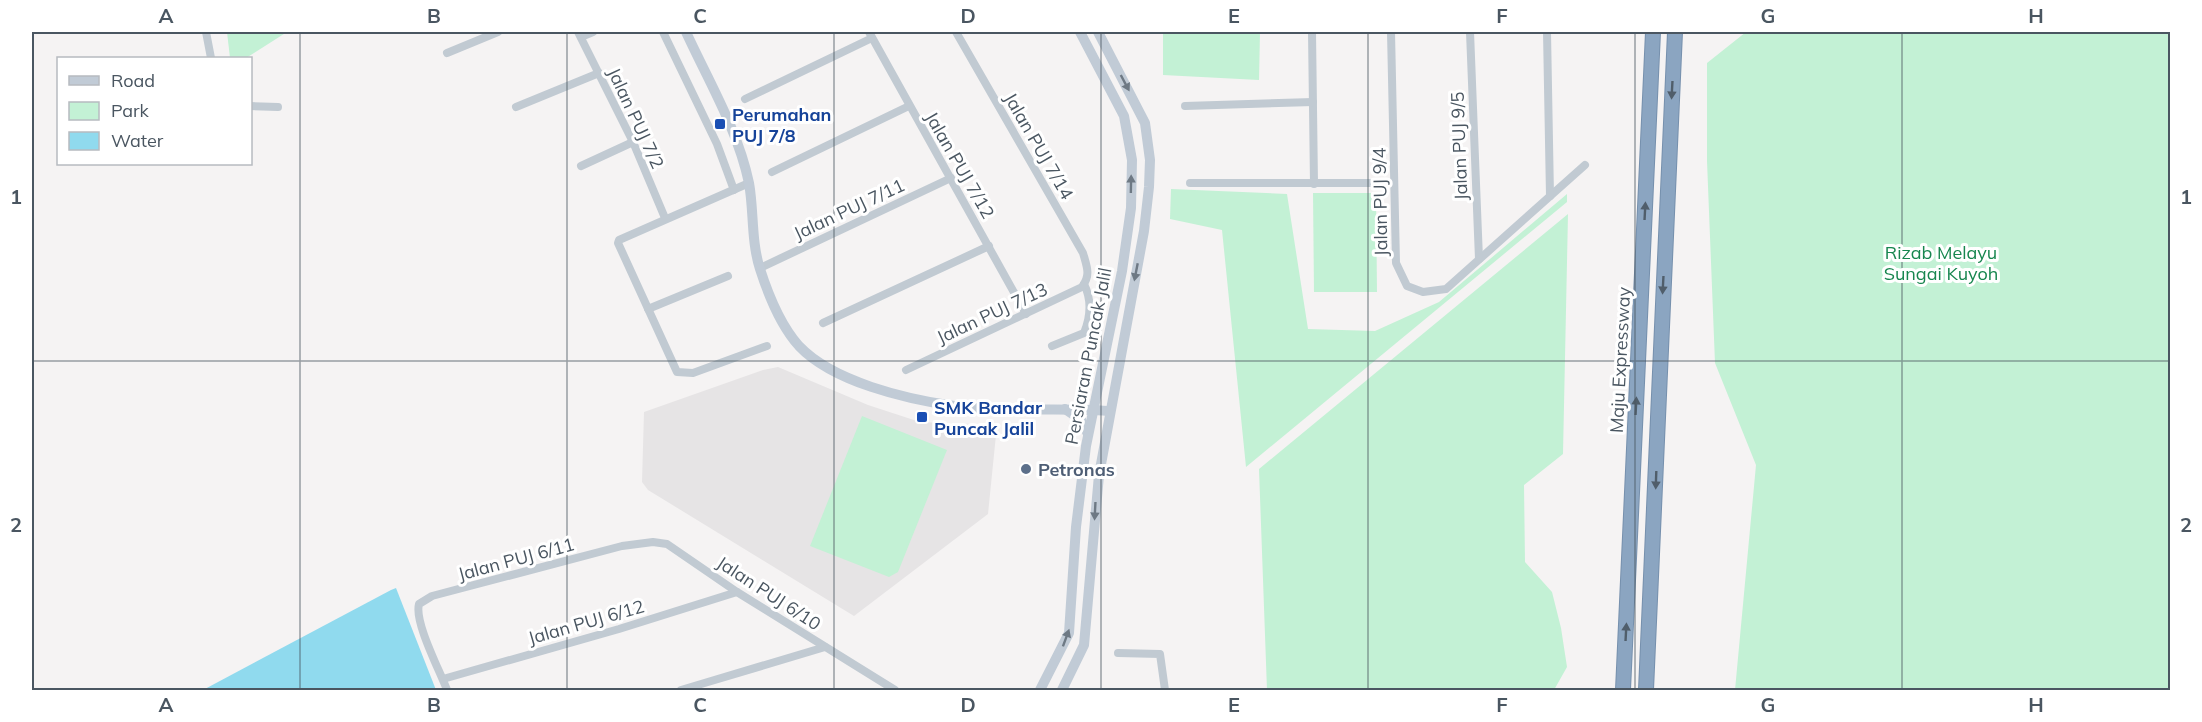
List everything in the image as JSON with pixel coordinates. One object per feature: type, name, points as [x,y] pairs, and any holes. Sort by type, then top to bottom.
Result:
[{"type":"highway","name":"Maju Expressway","points":[[1623,690],[1653,32]]},
{"type":"highway","points":[[1646,690],[1675,32]]},
{"type":"main road","points":[[686,32],[735,138],[749,183],[760,268],[787,327],[798,345],[820,364],[852,379],[927,401],[989,409],[1108,411]]},
{"type":"main road","name":"Persiaran Puncak Jalil","points":[[1040,690],[1069,633],[1076,527],[1088,435],[1122,271],[1131,207],[1132,160],[1124,116],[1080,32]]},
{"type":"main road","name":"Persiaran Puncak Jalil","points":[[1062,690],[1084,645],[1094,550],[1095,507],[1108,411],[1144,231],[1150,160],[1145,123],[1098,32]]},
{"type":"main road","points":[[1065,409],[1084,401],[1097,386]]},
{"type":"main road","points":[[1065,409],[1081,420],[1088,435]]},
{"type":"street","points":[[206,32],[212,57]]},
{"type":"street","points":[[447,53],[498,32]]},
{"type":"street","points":[[579,34],[593,32]]},
{"type":"street","points":[[663,32],[717,144],[734,190]]},
{"type":"street","name":"Jalan PUJ 7/14","points":[[956,32],[1083,253],[1088,270],[1086,281],[1090,296],[1090,308],[1084,333],[1052,346]]},
{"type":"street","points":[[1312,32],[1314,184]]},
{"type":"street","name":"Jalan PUJ 9/4","points":[[1391,32],[1396,263],[1407,286],[1423,292],[1446,288],[1585,165]]},
{"type":"street","name":"Jalan PUJ 9/5","points":[[1470,32],[1479,259]]},
{"type":"street","points":[[1547,32],[1550,196]]},
{"type":"street","name":"Jalan PUJ 7/2","points":[[579,34],[633,142],[665,218]]},
{"type":"street","points":[[745,99],[871,35]]},
{"type":"street","name":"Jalan PUJ 7/12","points":[[871,35],[1026,314]]},
{"type":"street","points":[[516,107],[599,73]]},
{"type":"street","points":[[1185,106],[1313,102]]},
{"type":"street","points":[[252,105],[278,107]]},
{"type":"street","points":[[772,172],[909,106]]},
{"type":"street","points":[[581,166],[633,142]]},
{"type":"street","name":"Jalan PUJ 7/11","points":[[760,268],[951,178]]},
{"type":"street","points":[[749,183],[665,218],[619,240],[618,243],[674,370],[682,374],[693,373],[767,346]]},
{"type":"street","points":[[1190,183],[1394,183]]},
{"type":"street","points":[[824,323],[989,246]]},
{"type":"street","points":[[648,309],[728,276]]},
{"type":"street","name":"Jalan PUJ 7/13","points":[[906,370],[1026,314],[1086,281]]},
{"type":"street","name":"Jalan PUJ 6/10","points":[[622,546],[653,542],[667,544],[737,592],[895,690]]},
{"type":"street","name":"Jalan PUJ 6/11","points":[[443,679],[421,623],[417,610],[419,604],[432,596],[622,546]]},
{"type":"street","name":"Jalan PUJ 6/12","points":[[443,679],[619,629],[737,592]]},
{"type":"street","points":[[681,690],[699,688],[825,647]]},
{"type":"street","points":[[1118,653],[1160,654],[1165,690]]},
{"type":"street","points":[[443,679],[447,690]]},
{"type":"shaded area","points":[[778,367],[868,405],[920,422],[997,425],[988,514],[854,616],[648,490],[642,482],[644,412],[763,370]]},
{"type":"green space","points":[[227,32],[287,32],[248,57],[230,57]]},
{"type":"green space","points":[[1163,32],[1260,32],[1259,80],[1163,75]]},
{"type":"green space","name":"Rizab Melayu Sungai Kuyoh","points":[[1746,32],[2170,32],[2170,690],[1735,690],[1756,465],[1715,363],[1707,161],[1707,63]]},
{"type":"green space","points":[[1171,189],[1287,194],[1308,329],[1375,331],[1439,302],[1567,194],[1567,202],[1246,467],[1222,230],[1170,219]]},
{"type":"green space","points":[[1313,193],[1376,193],[1377,292],[1314,292]]},
{"type":"green space","points":[[1568,214],[1563,454],[1524,485],[1525,562],[1552,592],[1567,667],[1554,690],[1267,690],[1259,469]]},
{"type":"green space","points":[[862,416],[947,450],[898,572],[889,577],[810,546]]},
{"type":"water","points":[[396,588],[436,690],[203,690],[391,590]]},
{"type":"place","name":"Perumahan PUJ 7/8","points":[[720,124]]},
{"type":"place","name":"SMK Bandar Puncak Jalil","points":[[922,417]]},
{"type":"place","name":"Petronas","points":[[1026,469]]}]
